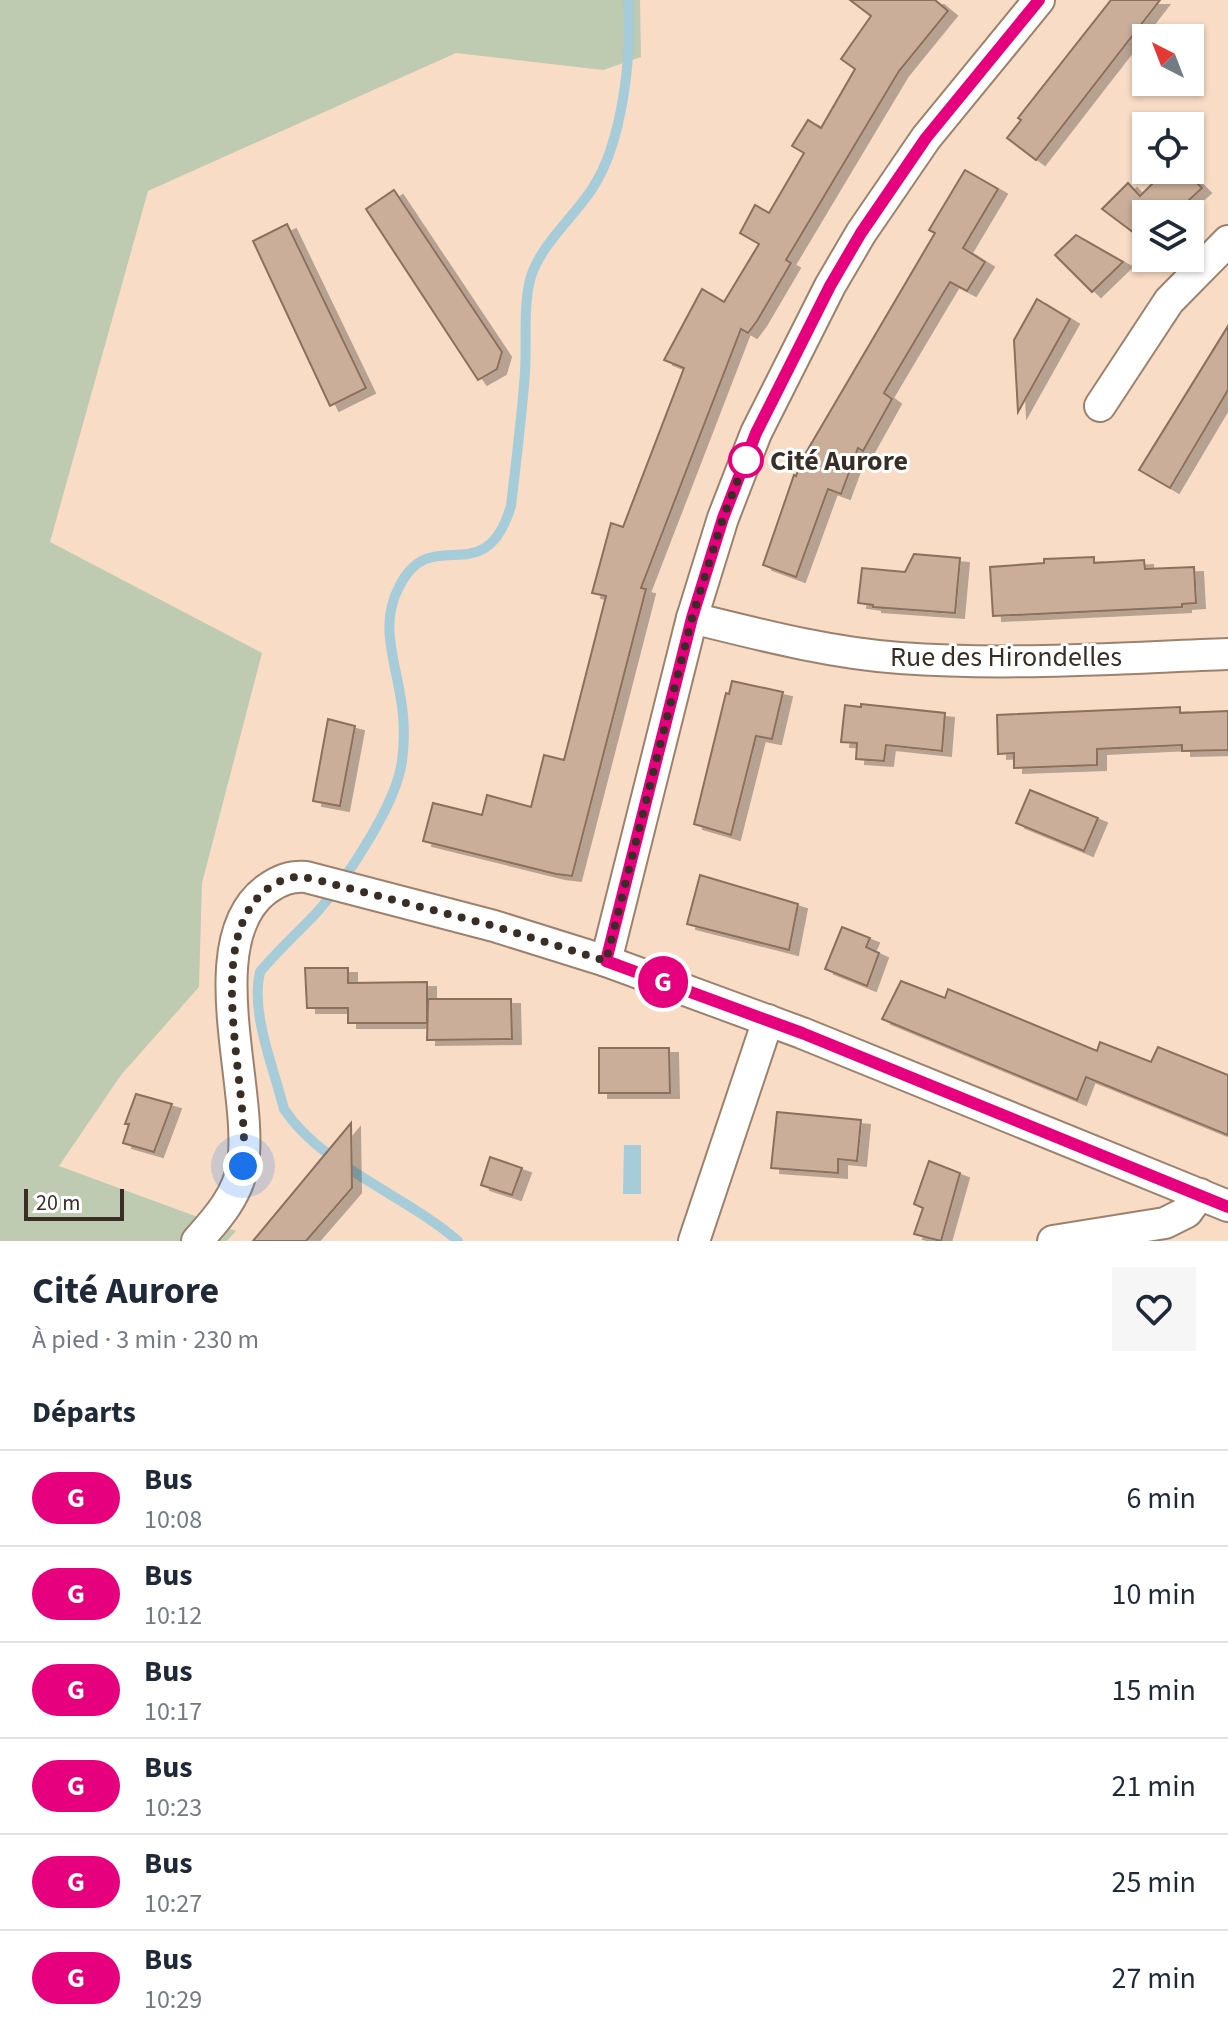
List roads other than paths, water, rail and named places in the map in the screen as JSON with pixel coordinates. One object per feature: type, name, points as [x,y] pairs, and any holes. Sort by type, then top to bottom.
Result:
[{"type":"street","points":[[606,961],[692,618],[723,518],[756,433],[830,286],[861,233],[1023,5]]},
{"type":"street","points":[[1100,406],[1169,301],[1228,241]]},
{"type":"street","name":"Rue des Hirondelles","points":[[692,618],[811,646],[897,658],[1044,661],[1228,654]]},
{"type":"street","points":[[197,1241],[230,1198],[243,1166],[243,1104],[231,984],[240,931],[254,903],[271,887],[294,876],[494,926],[606,961],[768,1020],[1228,1206]]},
{"type":"street","points":[[694,1241],[768,1020]]},
{"type":"street","points":[[1053,1241],[1165,1223],[1187,1212],[1200,1194]]},
{"type":"water","points":[[624,1145],[641,1145],[641,1194],[623,1194]]},
{"type":"waterway","points":[[458,1241],[342,1164],[300,1129],[284,1109],[269,1059],[258,1005],[260,972],[319,910],[343,879],[391,798],[402,761],[404,736],[389,627],[393,600],[399,587],[412,568],[427,559],[472,553],[487,547],[500,532],[511,506],[524,389],[530,280],[549,244],[592,189],[611,148],[627,72],[628,0]]},
{"type":"place","name":"Cité Aurore","points":[[746,460]]}]
